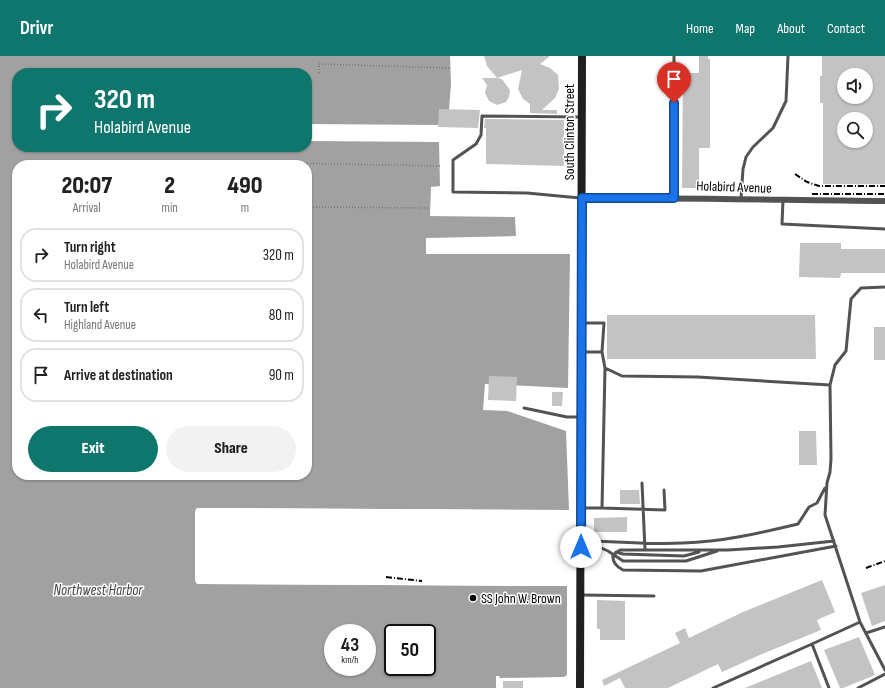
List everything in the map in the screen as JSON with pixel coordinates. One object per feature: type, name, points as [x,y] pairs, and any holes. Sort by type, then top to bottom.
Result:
[{"type":"main road","name":"South Clinton Street","points":[[580,688],[582,56]]},
{"type":"street","name":"Holabird Avenue","points":[[582,198],[885,201]]},
{"type":"lane","points":[[674,56],[674,198]]},
{"type":"lane","points":[[741,199],[743,169],[746,157],[753,147],[773,128],[786,101],[788,56]]},
{"type":"lane","points":[[582,117],[482,116],[481,135],[476,144],[453,160],[453,192],[527,193],[582,198]]},
{"type":"lane","points":[[783,200],[782,224],[885,228]]},
{"type":"lane","points":[[581,543],[684,543],[750,536],[798,524],[809,507],[817,503],[824,492],[830,472],[830,385],[835,365],[846,351],[851,299],[860,288],[885,287]]},
{"type":"lane","points":[[581,323],[604,323],[602,352],[605,368],[602,508]]},
{"type":"lane","points":[[581,352],[602,352]]},
{"type":"lane","points":[[605,368],[622,376],[698,377],[830,385]]},
{"type":"lane","points":[[524,408],[567,416],[581,416]]},
{"type":"lane","points":[[642,483],[645,550]]},
{"type":"lane","points":[[827,483],[825,515],[860,622],[885,670]]},
{"type":"lane","points":[[581,508],[665,510],[664,490]]},
{"type":"lane","points":[[834,541],[778,547],[722,550],[620,550],[613,555],[612,559],[615,564],[623,570],[702,571],[836,546]]},
{"type":"lane","points":[[581,543],[599,547],[623,561],[686,561],[722,550]]},
{"type":"lane","points":[[616,552],[623,554],[684,556],[705,550]]},
{"type":"lane","points":[[581,595],[654,596]]},
{"type":"lane","points":[[713,688],[860,622]]},
{"type":"lane","points":[[866,633],[885,627]]},
{"type":"lane","points":[[812,644],[829,688]]},
{"type":"lane","points":[[858,688],[885,674]]},
{"type":"path","points":[[319,73],[319,64],[451,68]]},
{"type":"path","points":[[312,163],[440,166]]},
{"type":"path","points":[[312,207],[430,208]]},
{"type":"water","name":"Northwest Harbor","points":[[0,56],[450,56],[451,84],[449,109],[439,125],[312,124],[312,68],[12,68],[12,152],[312,152],[312,141],[439,142],[440,186],[431,187],[430,216],[515,217],[516,236],[426,238],[426,254],[570,254],[568,388],[485,384],[483,410],[507,411],[566,431],[569,510],[198,508],[196,509],[195,513],[195,580],[197,584],[567,586],[567,675],[564,677],[500,678],[499,676],[496,676],[496,688],[0,688]]},
{"type":"pier","points":[[196,509],[569,510],[569,512],[198,510],[197,513],[198,582],[567,584],[567,586],[197,584],[195,580],[195,513]]},
{"type":"building","points":[[484,56],[550,56],[540,64],[550,68],[558,75],[559,89],[555,98],[542,110],[557,110],[557,114],[530,113],[530,104],[523,99],[518,89],[522,70],[497,78],[487,66]]},
{"type":"building","points":[[699,56],[708,56],[708,59],[710,59],[710,148],[699,148],[699,188],[682,188],[683,73],[699,73]]},
{"type":"building","points":[[822,56],[885,56],[885,184],[823,184],[823,103],[820,103],[820,76],[822,76]]},
{"type":"building","points":[[482,78],[502,79],[510,90],[509,97],[506,102],[497,105],[489,101],[485,93],[487,85]]},
{"type":"building","points":[[439,109],[480,110],[478,128],[438,127]]},
{"type":"building","points":[[485,119],[564,120],[564,166],[486,164]]},
{"type":"building","points":[[800,243],[841,243],[841,249],[885,249],[885,273],[841,273],[840,278],[799,277]]},
{"type":"building","points":[[607,315],[815,315],[816,359],[607,359]]},
{"type":"building","points":[[874,327],[885,327],[885,360],[874,360]]},
{"type":"building","points":[[489,376],[517,377],[516,401],[488,400]]},
{"type":"building","points":[[552,392],[563,392],[562,406],[552,406]]},
{"type":"building","points":[[799,431],[816,431],[817,465],[799,465]]},
{"type":"building","points":[[620,490],[639,490],[640,504],[620,504]]},
{"type":"building","points":[[627,517],[627,532],[594,532],[594,518]]},
{"type":"building","points":[[822,580],[835,612],[817,620],[821,630],[722,672],[718,664],[668,688],[625,688],[620,678],[604,686],[602,680],[680,643],[675,633],[685,628],[689,638],[743,612]]},
{"type":"building","points":[[885,585],[885,621],[872,626],[861,593]]},
{"type":"building","points":[[597,600],[625,601],[625,640],[600,640],[600,629],[597,629]]},
{"type":"building","points":[[859,637],[875,675],[840,688],[824,650]]},
{"type":"building","points":[[811,661],[822,688],[745,688]]},
{"type":"building","points":[[503,681],[523,681],[523,688],[503,688]]},
{"type":"railway","points":[[795,174],[807,182],[819,186],[885,186]]},
{"type":"railway","points":[[812,194],[885,194]]},
{"type":"railway","points":[[866,568],[885,561]]},
{"type":"railway","points":[[386,577],[422,581]]},
{"type":"place","name":"SS John W. Brown","points":[[473,598]]},
{"type":"route","points":[[581,547],[582,198],[674,198],[674,103]]}]
